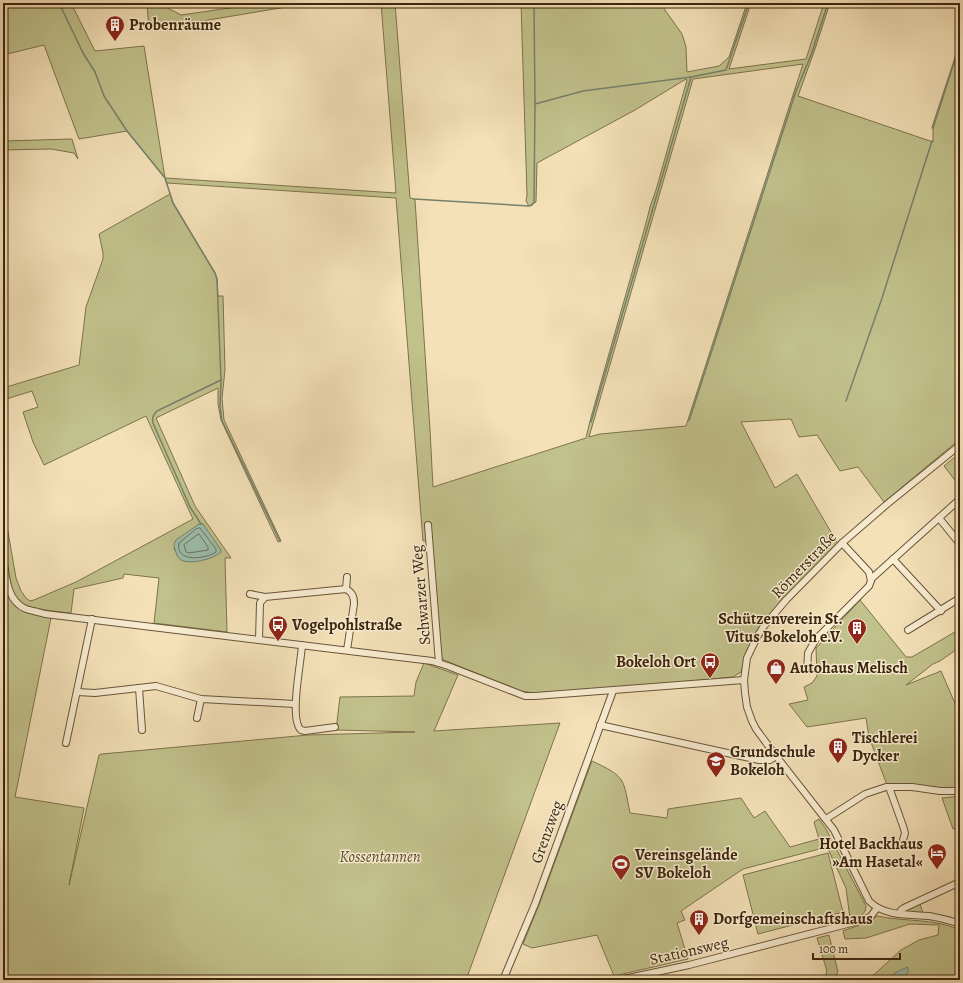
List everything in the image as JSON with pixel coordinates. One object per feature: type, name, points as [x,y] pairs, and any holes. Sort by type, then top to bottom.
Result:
[{"type":"street","name":"Römerstraße","points":[[877,908],[866,896],[834,830],[776,756],[752,721],[747,707],[744,680],[747,658],[756,637],[764,626],[786,600],[842,543],[960,445]]},
{"type":"street","points":[[807,670],[808,653],[816,639],[869,586],[871,579],[960,498]]},
{"type":"street","points":[[939,518],[960,544]]},
{"type":"street","name":"Schwarzer Weg","points":[[428,525],[439,663]]},
{"type":"street","points":[[842,543],[869,572],[871,579]]},
{"type":"street","points":[[3,556],[9,588],[19,605],[26,609],[45,614],[347,650],[439,663],[525,696],[613,691],[744,680]]},
{"type":"street","points":[[893,559],[940,611]]},
{"type":"street","points":[[346,589],[347,577]]},
{"type":"street","points":[[250,594],[265,597],[346,589],[351,592],[354,597],[347,650]]},
{"type":"street","points":[[258,640],[260,603],[265,597]]},
{"type":"street","points":[[908,630],[960,598]]},
{"type":"street","points":[[66,743],[92,619]]},
{"type":"street","points":[[302,645],[295,704],[297,725],[301,730],[334,728]]},
{"type":"street","points":[[77,692],[95,693],[156,686],[201,700],[295,704]]},
{"type":"street","points":[[139,688],[142,730]]},
{"type":"street","name":"Grenzweg","points":[[503,980],[535,904],[613,691]]},
{"type":"street","points":[[197,718],[201,700]]},
{"type":"street","points":[[600,725],[759,760],[770,760],[776,756]]},
{"type":"street","points":[[826,820],[865,794],[889,787],[912,787],[940,792],[960,791]]},
{"type":"street","points":[[889,787],[905,833],[903,840]]},
{"type":"street","points":[[900,914],[901,910],[904,908],[960,882]]},
{"type":"street","points":[[877,908],[887,912],[900,914],[930,916],[960,924]]},
{"type":"street","name":"Stationsweg","points":[[619,980],[689,965],[863,920],[870,916],[877,908]]},
{"type":"green space","points":[[3,3],[71,3],[95,51],[144,46],[165,178],[127,131],[79,139],[44,45],[3,55]]},
{"type":"green space","points":[[147,3],[158,3],[181,15],[264,3],[310,3],[149,30]]},
{"type":"green space","points":[[381,3],[395,3],[410,198],[415,200],[433,487],[586,438],[687,80],[686,79],[635,110],[537,163],[536,202],[529,206],[526,201],[521,3],[660,3],[682,34],[686,47],[687,72],[719,66],[729,57],[747,3],[751,3],[729,69],[806,59],[824,3],[830,3],[798,96],[933,142],[933,129],[960,44],[960,439],[884,502],[858,467],[840,471],[817,435],[799,437],[791,419],[741,422],[775,488],[797,474],[838,544],[783,598],[754,637],[747,651],[741,672],[733,677],[614,688],[535,693],[520,691],[444,660],[438,654],[429,541],[423,541],[396,198],[167,183],[165,178],[396,193]],"holes":[[[803,64],[686,426],[600,434],[589,437],[693,79]]]},
{"type":"green space","points":[[72,139],[78,159],[74,153],[51,149],[3,150],[3,141]]},
{"type":"green space","points":[[170,194],[173,203],[215,273],[217,279],[218,296],[223,296],[225,370],[222,398],[224,420],[281,541],[278,542],[221,420],[218,404],[218,388],[156,418],[195,506],[231,558],[225,558],[227,632],[154,623],[159,578],[124,574],[123,578],[74,589],[71,613],[44,610],[24,605],[13,595],[9,584],[4,556],[3,503],[16,578],[21,591],[30,601],[76,582],[193,519],[146,416],[44,465],[33,442],[23,412],[38,407],[32,391],[3,400],[3,388],[79,365],[86,307],[103,259],[99,234]],"holes":[[[199,524],[203,524],[178,556],[174,548]]]},
{"type":"green space","points":[[960,453],[960,487],[944,466]]},
{"type":"green space","name":"Kossentannen","points":[[3,564],[7,587],[26,611],[51,618],[15,797],[84,808],[69,885],[99,755],[102,754],[308,735],[415,732],[336,730],[340,697],[414,696],[416,682],[424,663],[458,675],[434,731],[560,723],[466,980],[3,980]]},
{"type":"green space","points":[[860,600],[906,657],[912,657],[960,629],[960,647],[933,664],[906,685],[941,671],[960,715],[960,789],[954,790],[887,785],[869,737],[866,718],[807,727],[789,704],[808,700],[804,687],[812,683],[817,676],[816,648]]},
{"type":"green space","points":[[592,761],[611,771],[621,780],[626,792],[630,813],[667,818],[668,809],[741,798],[754,818],[765,811],[790,847],[819,839],[814,822],[819,819],[826,829],[866,906],[865,912],[861,915],[850,918],[846,888],[827,847],[743,869],[681,911],[685,920],[677,923],[688,959],[614,976],[597,935],[532,948],[523,944],[539,905]]},
{"type":"green space","points":[[960,796],[960,831],[958,827],[953,829],[942,798]]},
{"type":"green space","points":[[828,853],[843,912],[758,934],[743,875]]},
{"type":"green space","points":[[920,904],[923,913],[908,911],[909,909]]},
{"type":"green space","points":[[877,916],[930,922],[950,926],[960,930],[960,939],[958,944],[960,951],[960,980],[868,980],[901,950],[919,940],[938,935],[939,925],[910,924],[866,938],[845,939],[843,931],[868,922]]},
{"type":"green space","points":[[829,935],[838,972],[833,980],[824,980],[827,971],[817,938]]},
{"type":"water","points":[[199,524],[203,524],[221,552],[213,557],[196,562],[181,560],[175,549],[175,541]]},
{"type":"water","points":[[908,967],[908,973],[898,980],[889,980],[894,974]]},
{"type":"waterway","points":[[59,3],[83,53],[95,72],[104,96],[127,131],[165,178],[173,203],[215,273],[217,279],[221,380],[157,411],[153,419],[153,423],[190,507],[201,524]]},
{"type":"waterway","points":[[414,199],[529,206],[534,202],[534,3]]},
{"type":"waterway","points":[[535,104],[583,91],[691,77],[726,70],[749,3]]},
{"type":"waterway","points":[[689,421],[796,91],[811,55],[828,3]]},
{"type":"waterway","points":[[932,128],[960,43]]},
{"type":"waterway","points":[[591,422],[691,77]]},
{"type":"waterway","points":[[846,401],[882,298],[932,141]]},
{"type":"waterway","points":[[221,380],[220,407],[222,421],[280,541]]},
{"type":"place","name":"Probenräume","points":[[115,42]]},
{"type":"place","name":"Vogelpohlstraße","points":[[278,642]]},
{"type":"place","name":"Schützenverein St. Vitus Bokeloh e.V.","points":[[857,645]]},
{"type":"place","name":"Bokeloh Ort","points":[[710,679]]},
{"type":"place","name":"Autohaus Melisch","points":[[776,685]]},
{"type":"place","name":"Tischlerei Dycker","points":[[838,764]]},
{"type":"place","name":"Grundschule Bokeloh","points":[[716,778]]},
{"type":"place","name":"Hotel Backhaus »Am Hasetal«","points":[[937,870]]},
{"type":"place","name":"Vereinsgelände SV Bokeloh","points":[[621,881]]},
{"type":"place","name":"Dorfgemeinschaftshaus","points":[[699,936]]}]
